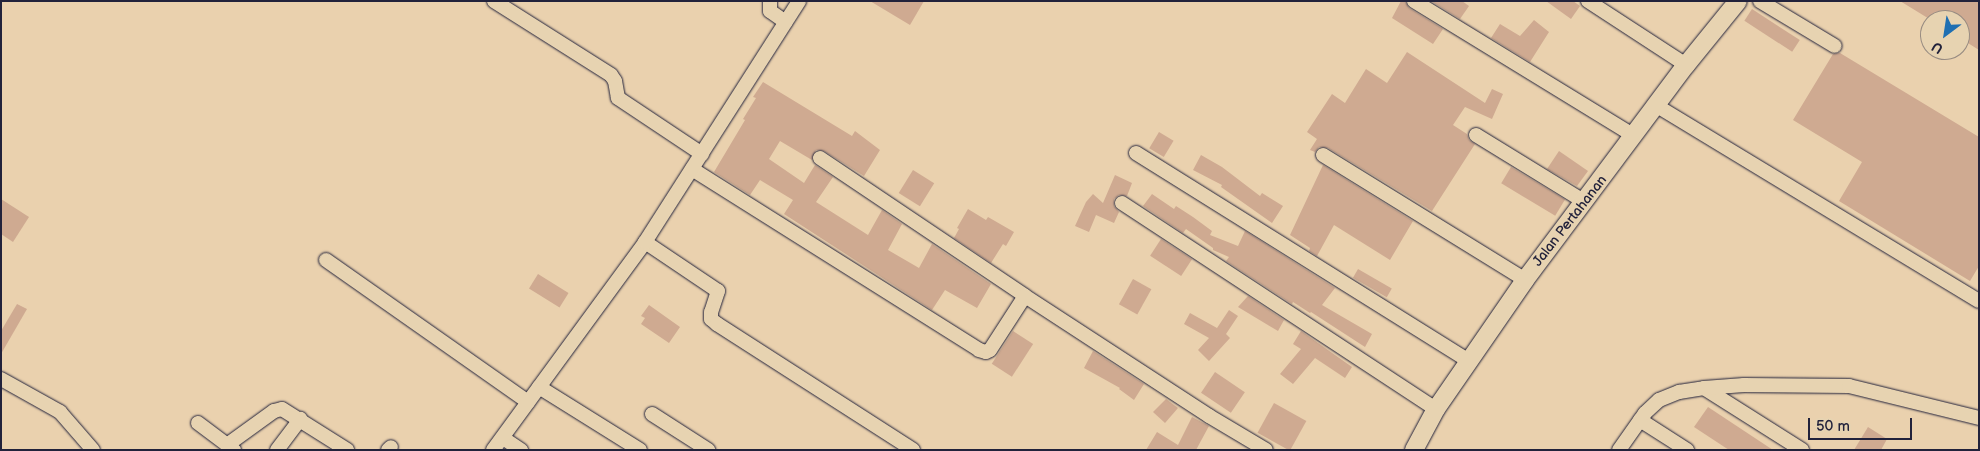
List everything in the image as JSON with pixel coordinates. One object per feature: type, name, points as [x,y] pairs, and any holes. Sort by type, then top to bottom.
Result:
[{"type":"main road","name":"Jalan Pertahanan","points":[[1417,449],[1436,408],[1470,362],[1525,280],[1686,66],[1738,1]]},
{"type":"street","points":[[494,1],[611,75],[615,81],[618,98],[702,154]]},
{"type":"street","points":[[770,1],[770,11],[786,22]]},
{"type":"street","points":[[493,450],[645,242],[799,1]]},
{"type":"street","points":[[1414,1],[1634,136]]},
{"type":"street","points":[[1588,1],[1686,66]]},
{"type":"street","points":[[1760,1],[1835,46]]},
{"type":"street","points":[[1657,106],[1979,301]]},
{"type":"street","points":[[1476,135],[1585,202]]},
{"type":"street","points":[[1136,153],[1470,362]]},
{"type":"street","points":[[1323,155],[1525,280]]},
{"type":"street","points":[[820,158],[1025,296],[1209,416],[1266,450]]},
{"type":"street","points":[[692,169],[979,350],[990,351],[1025,296]]},
{"type":"street","points":[[1122,203],[1436,408]]},
{"type":"street","points":[[645,242],[718,291],[711,312],[711,319],[717,324],[913,450]]},
{"type":"street","points":[[326,260],[528,402]]},
{"type":"street","points":[[1,379],[60,412],[94,450]]},
{"type":"street","points":[[1619,450],[1652,406],[1668,395],[1704,388],[1744,385],[1849,386],[1979,418]]},
{"type":"street","points":[[539,387],[640,450]]},
{"type":"street","points":[[1704,388],[1802,450]]},
{"type":"street","points":[[198,424],[230,447],[278,409],[288,410],[347,450]]},
{"type":"street","points":[[652,414],[708,450]]},
{"type":"street","points":[[277,450],[300,419]]},
{"type":"street","points":[[1640,420],[1687,450]]},
{"type":"street","points":[[503,438],[521,450]]},
{"type":"building","points":[[870,1],[924,1],[910,25]]},
{"type":"building","points":[[1401,1],[1405,1],[1409,8],[1443,29],[1433,44],[1392,18]]},
{"type":"building","points":[[1431,1],[1462,1],[1469,6],[1460,19]]},
{"type":"building","points":[[1546,1],[1573,1],[1580,6],[1571,19]]},
{"type":"building","points":[[1900,1],[1979,1],[1979,50],[1970,44],[1970,10],[1920,10],[1920,13]]},
{"type":"building","points":[[1752,9],[1800,40],[1792,52],[1744,21]]},
{"type":"building","points":[[1534,20],[1549,32],[1530,62],[1491,38],[1500,24],[1520,36]]},
{"type":"building","points":[[1407,52],[1485,103],[1492,89],[1503,94],[1492,119],[1465,107],[1453,125],[1467,134],[1469,140],[1475,144],[1432,211],[1328,148],[1319,147],[1315,152],[1310,150],[1317,139],[1307,132],[1332,94],[1345,103],[1366,69],[1387,83]]},
{"type":"building","points":[[1840,53],[1979,137],[1979,266],[1970,281],[1839,201],[1862,162],[1793,120],[1833,54]]},
{"type":"building","points":[[763,82],[852,136],[855,131],[880,150],[864,176],[824,151],[816,150],[812,160],[780,141],[769,159],[804,183],[815,165],[833,177],[816,202],[868,235],[882,210],[902,224],[888,250],[919,268],[932,244],[991,284],[977,308],[945,290],[932,310],[784,214],[793,200],[760,180],[750,195],[714,172],[745,120],[743,119],[756,98],[753,97]]},
{"type":"building","points":[[1159,132],[1174,141],[1164,157],[1149,148]]},
{"type":"building","points":[[1559,151],[1588,171],[1577,186],[1547,169]]},
{"type":"building","points":[[1201,155],[1222,167],[1260,196],[1262,193],[1283,206],[1272,223],[1221,187],[1222,185],[1193,170]]},
{"type":"building","points":[[1323,165],[1413,221],[1390,260],[1334,225],[1317,256],[1309,251],[1310,248],[1290,235]]},
{"type":"building","points":[[1511,167],[1565,199],[1555,216],[1501,183]]},
{"type":"building","points":[[913,170],[934,183],[920,206],[899,193]]},
{"type":"building","points":[[1115,175],[1132,183],[1127,196],[1119,195],[1114,199],[1114,206],[1119,212],[1114,223],[1096,215],[1089,232],[1075,226],[1086,202],[1093,194],[1103,203]]},
{"type":"building","points":[[1152,194],[1174,209],[1176,206],[1193,217],[1212,231],[1210,235],[1238,246],[1245,231],[1335,288],[1322,305],[1372,334],[1365,347],[1311,312],[1293,302],[1292,304],[1226,261],[1229,257],[1213,250],[1213,248],[1186,229],[1183,233],[1143,206]]},
{"type":"building","points":[[1,199],[29,217],[13,242],[1,234]]},
{"type":"building","points":[[968,209],[986,220],[988,217],[1014,232],[1006,246],[1003,244],[991,263],[954,238],[959,229],[957,228]]},
{"type":"building","points":[[1161,239],[1192,259],[1181,276],[1150,256]]},
{"type":"building","points":[[1358,269],[1392,288],[1387,297],[1353,278]]},
{"type":"building","points":[[538,274],[569,293],[560,307],[529,288]]},
{"type":"building","points":[[1133,279],[1151,289],[1137,315],[1119,304]]},
{"type":"building","points":[[1248,296],[1284,320],[1278,331],[1238,307]]},
{"type":"building","points":[[17,304],[27,309],[1,354],[1,331]]},
{"type":"building","points":[[649,305],[680,327],[669,343],[641,324],[645,318],[641,316]]},
{"type":"building","points":[[1229,310],[1238,316],[1226,334],[1230,338],[1209,361],[1198,350],[1209,338],[1184,324],[1190,313],[1217,328]]},
{"type":"building","points":[[1013,331],[1033,344],[1012,377],[992,364]]},
{"type":"building","points":[[1301,331],[1352,367],[1345,378],[1315,358],[1293,384],[1280,374],[1301,349],[1293,344]]},
{"type":"building","points":[[1093,351],[1144,384],[1134,400],[1120,388],[1084,368]]},
{"type":"building","points":[[1215,372],[1245,392],[1231,413],[1201,393]]},
{"type":"building","points":[[1166,399],[1178,408],[1165,423],[1153,412]]},
{"type":"building","points":[[1274,403],[1306,421],[1290,450],[1258,433]]},
{"type":"building","points":[[1708,407],[1773,450],[1729,450],[1694,427]]},
{"type":"building","points":[[1192,417],[1209,426],[1196,450],[1146,450],[1157,432],[1178,445]]},
{"type":"building","points":[[1868,427],[1887,439],[1881,450],[1854,450]]}]
